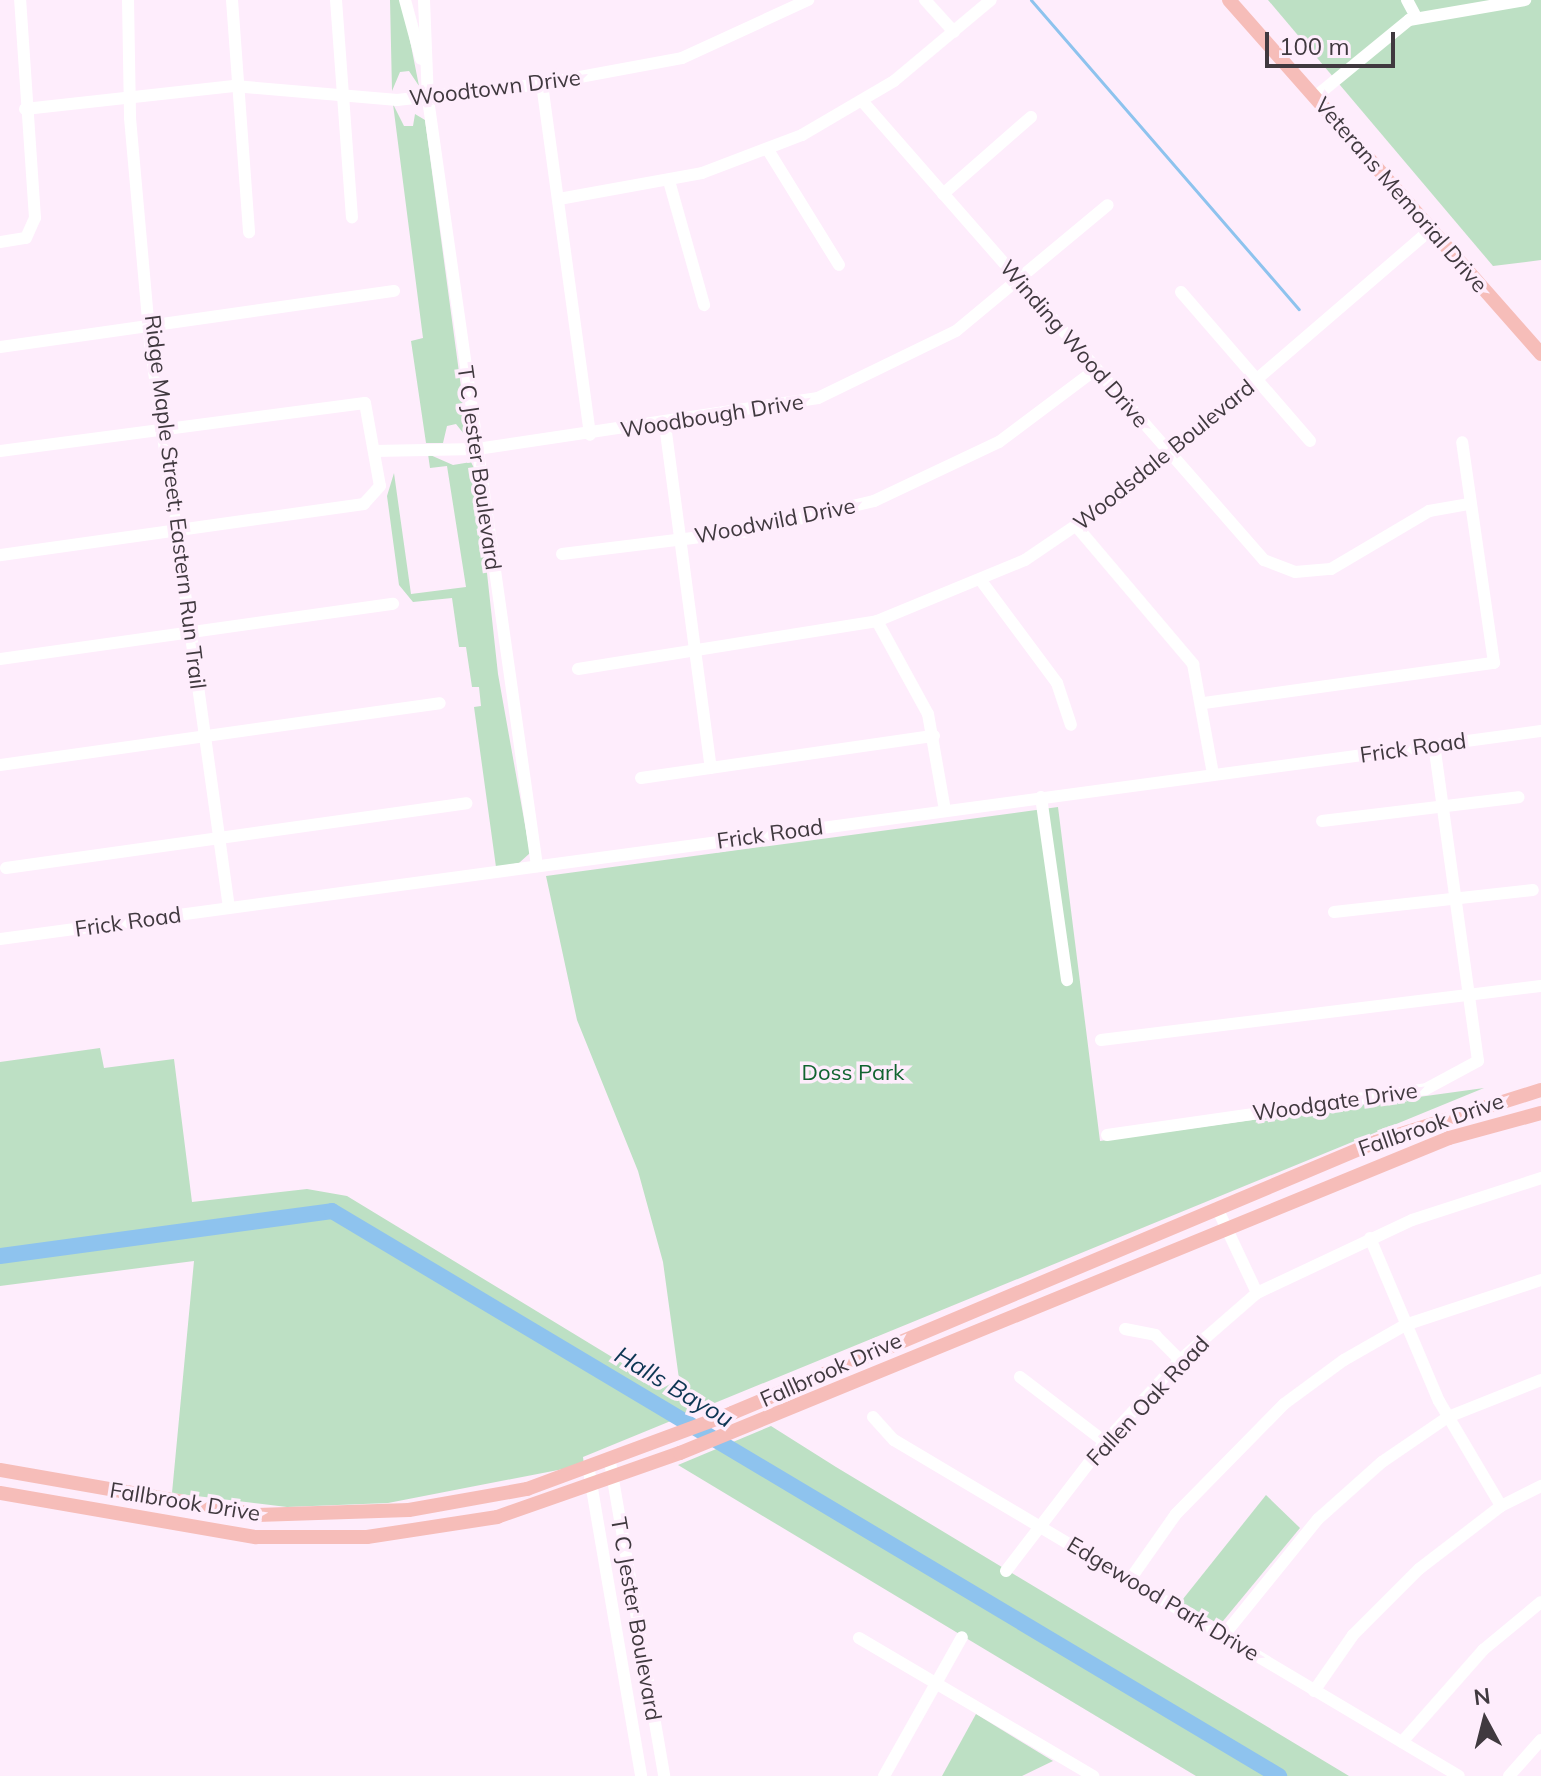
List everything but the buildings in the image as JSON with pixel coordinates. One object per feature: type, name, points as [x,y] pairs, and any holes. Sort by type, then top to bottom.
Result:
[{"type":"main road","name":"Veterans Memorial Drive","points":[[1229,0],[1541,354]]},
{"type":"main road","name":"Fallbrook Drive","points":[[0,1470],[205,1510],[313,1516],[435,1506],[589,1471],[852,1363],[1031,1284],[1403,1132],[1541,1090]]},
{"type":"main road","name":"Fallbrook Drive","points":[[0,1493],[202,1532],[313,1539],[452,1527],[612,1479],[1411,1153],[1541,1113]]},
{"type":"main road","points":[[1403,1132],[1411,1153]]},
{"type":"main road","points":[[1031,1284],[1039,1306]]},
{"type":"main road","points":[[852,1363],[859,1380]]},
{"type":"street","points":[[0,242],[31,233],[20,0]]},
{"type":"street","name":"Ridge Maple Street; Eastern Run Trail","points":[[128,0],[129,94],[149,326],[229,908]]},
{"type":"street","points":[[232,0],[234,86],[249,232]]},
{"type":"street","points":[[336,0],[337,92],[352,217]]},
{"type":"street","name":"T C Jester Boulevard","points":[[405,0],[425,70]]},
{"type":"street","name":"T C Jester Boulevard","points":[[424,0],[428,99],[537,866]]},
{"type":"street","name":"Woodtown Drive","points":[[25,109],[129,94],[234,86],[428,99],[542,84],[682,58],[808,0]]},
{"type":"street","points":[[925,0],[954,32]]},
{"type":"street","points":[[559,199],[669,181],[768,150],[863,102],[991,0]]},
{"type":"street","points":[[1407,0],[1416,17]]},
{"type":"street","points":[[1315,97],[1416,17],[1525,0]]},
{"type":"street","points":[[542,84],[590,435]]},
{"type":"street","name":"Winding Wood Drive","points":[[863,102],[1251,548],[1295,572],[1348,564],[1429,511],[1469,504]]},
{"type":"street","points":[[943,194],[1031,117]]},
{"type":"street","points":[[768,150],[839,265]]},
{"type":"street","points":[[669,181],[704,305]]},
{"type":"street","name":"Woodbough Drive","points":[[374,451],[477,449],[665,425],[775,409],[853,385],[925,351],[1020,283],[1108,205]]},
{"type":"street","name":"Woodsdale Boulevard","points":[[578,669],[695,654],[877,621],[982,582],[1077,527],[1171,454],[1431,229]]},
{"type":"street","points":[[0,347],[394,291]]},
{"type":"street","points":[[1181,292],[1310,441]]},
{"type":"street","name":"Woodwild Drive","points":[[562,554],[679,539],[874,501],[999,442],[1095,370]]},
{"type":"street","points":[[0,451],[365,403],[380,486],[364,504],[0,555]]},
{"type":"street","points":[[665,425],[711,768]]},
{"type":"street","points":[[1204,703],[1494,663],[1462,442]]},
{"type":"street","points":[[1077,527],[1183,649],[1204,703],[1213,774]]},
{"type":"street","points":[[982,582],[1057,683],[1071,725]]},
{"type":"street","points":[[0,659],[393,604]]},
{"type":"street","points":[[877,621],[934,736],[945,810]]},
{"type":"street","points":[[0,765],[440,703]]},
{"type":"street","name":"Frick Road","points":[[0,939],[1541,731]]},
{"type":"street","points":[[641,778],[934,736]]},
{"type":"street","name":"Woodgate Drive","points":[[1107,1135],[1426,1089],[1478,1061],[1434,745]]},
{"type":"street","points":[[1041,797],[1067,980]]},
{"type":"street","points":[[1322,821],[1519,797]]},
{"type":"street","points":[[6,868],[466,803]]},
{"type":"street","points":[[1334,912],[1533,890]]},
{"type":"street","points":[[1101,1040],[1541,986]]},
{"type":"street","name":"Fallen Oak Road","points":[[1006,1571],[1105,1442],[1180,1360],[1257,1293],[1370,1238],[1541,1178]]},
{"type":"street","points":[[1217,1208],[1257,1293]]},
{"type":"street","points":[[1370,1238],[1405,1325],[1448,1417],[1501,1506]]},
{"type":"street","points":[[1131,1578],[1176,1514],[1284,1404],[1405,1325],[1541,1280]]},
{"type":"street","points":[[1125,1329],[1155,1335],[1180,1360]]},
{"type":"street","points":[[1020,1377],[1105,1442]]},
{"type":"street","points":[[1224,1635],[1318,1519],[1448,1417],[1541,1380]]},
{"type":"street","name":"Edgewood Park Drive","points":[[873,1417],[894,1440],[1131,1578],[1459,1776]]},
{"type":"street","name":"T C Jester Boulevard","points":[[610,1462],[664,1776]]},
{"type":"street","name":"T C Jester Boulevard","points":[[589,1471],[641,1776]]},
{"type":"street","points":[[1314,1691],[1385,1600],[1501,1506],[1541,1486]]},
{"type":"street","points":[[1402,1742],[1483,1650],[1541,1602]]},
{"type":"street","points":[[884,1776],[962,1637]]},
{"type":"street","points":[[859,1638],[1093,1776]]},
{"type":"street","points":[[1509,1776],[1541,1740]]},
{"type":"green space","points":[[390,0],[402,0],[419,86],[409,71],[400,72],[392,91]]},
{"type":"green space","points":[[1268,0],[1541,0],[1541,260],[1493,266]]},
{"type":"green space","points":[[393,104],[404,126],[413,126],[415,114],[425,120],[468,439],[456,424],[447,426],[443,443],[426,443],[411,341],[423,338]]},
{"type":"green space","points":[[428,454],[453,465],[471,462],[476,472],[498,674],[530,853],[519,863],[496,867],[474,707],[481,706],[479,687],[472,687],[466,647],[459,647],[452,598],[413,602],[399,585],[387,496],[394,473],[411,594],[466,587],[447,466],[430,468]]},
{"type":"green space","name":"Doss Park","points":[[1058,807],[1100,1141],[1484,1088],[583,1457],[584,1465],[388,1503],[287,1507],[172,1493],[194,1261],[0,1286],[0,1062],[100,1048],[104,1068],[174,1059],[192,1202],[307,1189],[347,1196],[663,1388],[679,1379],[663,1262],[638,1171],[577,1020],[546,876]]},
{"type":"green space","points":[[771,1426],[1349,1776],[1196,1776],[678,1465]]},
{"type":"green space","points":[[1266,1495],[1300,1528],[1223,1621],[1212,1623],[1179,1604]]},
{"type":"green space","points":[[976,1714],[1053,1761],[1022,1776],[942,1776]]},
{"type":"waterway","points":[[1031,0],[1299,309]]},
{"type":"waterway","name":"Halls Bayou","points":[[0,1256],[332,1211],[1279,1776]]}]
